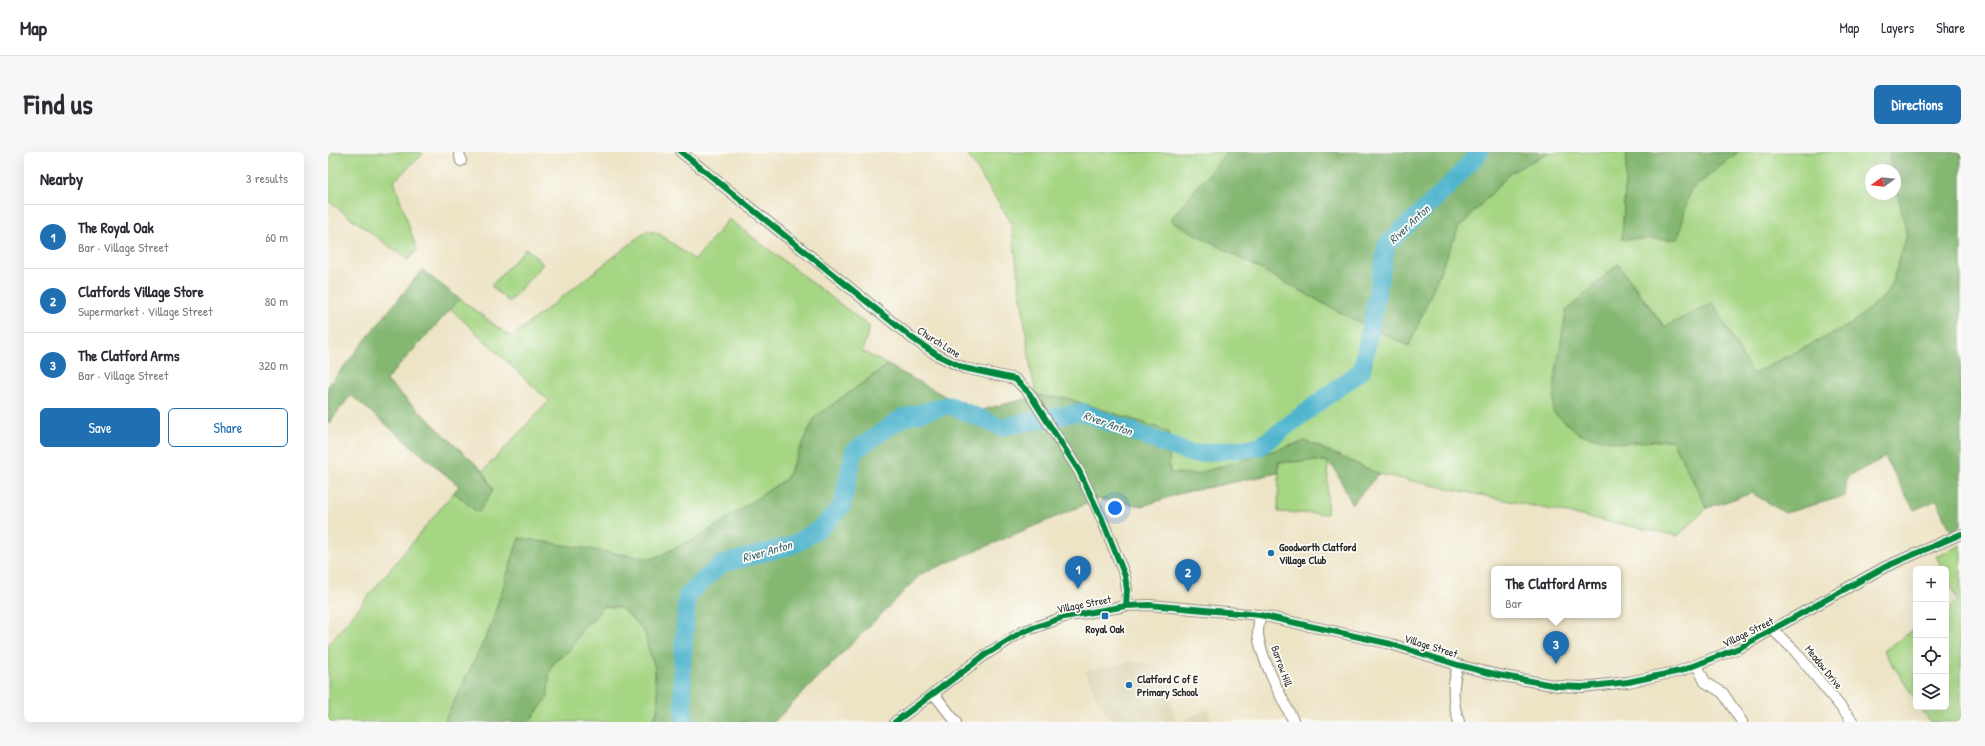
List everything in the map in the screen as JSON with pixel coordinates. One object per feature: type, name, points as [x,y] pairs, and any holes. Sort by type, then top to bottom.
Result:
[{"type":"street","name":"Church Lane","points":[[681,152],[912,338],[937,355],[964,368],[1015,379],[1029,393],[1052,432],[1080,471],[1115,548],[1125,576],[1127,590],[1126,606]]},
{"type":"street","name":"Village Street","points":[[895,722],[984,655],[1022,632],[1064,617],[1126,606],[1149,605],[1260,615],[1384,643],[1458,665],[1522,680],[1558,686],[1582,687],[1635,681],[1697,665],[1739,648],[1774,631],[1885,567],[1961,534]]},
{"type":"street","name":"Barrow Hill","points":[[1260,615],[1258,632],[1262,648],[1280,697],[1294,722]]},
{"type":"street","name":"Meadow Drive","points":[[1774,631],[1796,651],[1853,722]]},
{"type":"street","points":[[1458,665],[1452,692],[1459,722]]},
{"type":"street","points":[[1697,665],[1705,682],[1723,694],[1742,722]]},
{"type":"street","points":[[934,694],[956,722]]},
{"type":"shaded area","name":"Clatford C of E Primary School","points":[[1131,662],[1160,664],[1176,722],[1111,722],[1097,699],[1085,671]]},
{"type":"shaded area","name":"Clatford C of E Primary School","points":[[1207,708],[1212,722],[1180,722]]},
{"type":"green space","points":[[328,152],[420,152],[423,154],[394,181],[417,250],[408,260],[328,201]]},
{"type":"green space","points":[[966,152],[1227,152],[1170,220],[1347,316],[1409,346],[1458,229],[1510,173],[1549,152],[1627,152],[1622,238],[1678,239],[1689,191],[1738,152],[1889,152],[1892,164],[1865,164],[1865,200],[1899,200],[1907,236],[1889,292],[1850,325],[1752,374],[1665,327],[1618,264],[1566,311],[1562,344],[1621,443],[1672,440],[1707,508],[1678,536],[1379,474],[1306,441],[1196,474],[1170,473],[1168,431],[1066,398],[1037,396],[1031,371],[1011,222]]},
{"type":"green space","points":[[1227,152],[1549,152],[1510,173],[1458,229],[1409,346],[1347,316],[1170,220]]},
{"type":"green space","points":[[1627,152],[1738,152],[1690,191],[1678,239],[1622,239]]},
{"type":"green space","points":[[1889,152],[1961,152],[1961,525],[1951,531],[1937,500],[1914,510],[1885,457],[1847,477],[1845,496],[1785,513],[1752,493],[1707,508],[1672,440],[1621,443],[1581,435],[1553,412],[1555,378],[1566,311],[1618,264],[1664,327],[1713,303],[1752,374],[1850,325],[1889,292],[1907,236],[1899,200],[1901,200],[1901,164],[1892,164]]},
{"type":"green space","points":[[729,219],[870,327],[862,351],[888,365],[815,417],[786,479],[699,537],[652,559],[519,538],[489,631],[444,722],[328,722],[328,645],[454,492],[478,513],[493,490],[483,471],[549,401],[451,309],[460,299],[511,337],[648,230],[658,233],[695,260]]},
{"type":"green space","points":[[526,248],[543,264],[509,302],[491,286]]},
{"type":"green space","points":[[422,270],[460,299],[386,380],[483,471],[493,490],[478,513],[454,492],[459,486],[351,395],[328,424],[328,386]]},
{"type":"green space","points":[[888,365],[974,412],[1037,396],[1066,398],[1168,431],[1170,473],[1196,474],[1306,441],[1379,474],[1352,504],[1335,469],[1326,461],[1278,462],[1278,473],[1181,493],[1143,506],[1098,499],[921,574],[774,722],[652,722],[657,712],[658,694],[655,681],[655,668],[647,645],[646,637],[643,630],[627,613],[620,608],[603,606],[593,620],[585,625],[570,650],[554,662],[549,675],[548,697],[529,722],[444,722],[489,631],[519,538],[652,559],[699,537],[786,479],[815,417]]},
{"type":"green space","points":[[1328,461],[1327,514],[1278,512],[1279,462]]},
{"type":"green space","points":[[1961,545],[1961,722],[1930,722],[1922,710],[1949,710],[1949,607],[1958,601],[1949,582],[1949,566],[1941,566],[1936,556]]},
{"type":"green space","points":[[603,606],[620,608],[627,613],[643,630],[646,637],[647,645],[655,668],[655,681],[658,694],[657,712],[652,722],[529,722],[548,697],[549,675],[554,662],[564,655],[585,625],[593,620]]},
{"type":"green space","points":[[1913,630],[1913,696],[1884,651]]},
{"type":"waterway","name":"River Anton","points":[[684,722],[682,669],[687,595],[721,564],[793,545],[822,527],[842,506],[854,451],[902,418],[949,405],[1001,427],[1081,412],[1192,454],[1259,447],[1362,370],[1387,244],[1446,189],[1480,152]]},
{"type":"cycle path","points":[[681,152],[912,338],[937,355],[964,368],[1015,379],[1029,393],[1079,471],[1102,519],[1125,576],[1127,590],[1126,606]]},
{"type":"cycle path","points":[[895,722],[985,655],[1022,632],[1064,617],[1126,606],[1149,605],[1260,615],[1391,644],[1458,665],[1498,675],[1558,686],[1582,687],[1628,682],[1680,671],[1739,648],[1885,567],[1961,534]]},
{"type":"place","name":"Goodworth Clatford Village Club","points":[[1271,553]]},
{"type":"place","name":"The Royal Oak","points":[[1078,589]]},
{"type":"place","name":"Clatfords Village Store","points":[[1188,592]]},
{"type":"place","name":"Royal Oak","points":[[1105,616]]},
{"type":"place","name":"The Clatford Arms","points":[[1556,664]]},
{"type":"place","name":"Clatford C of E Primary School","points":[[1129,685]]}]
